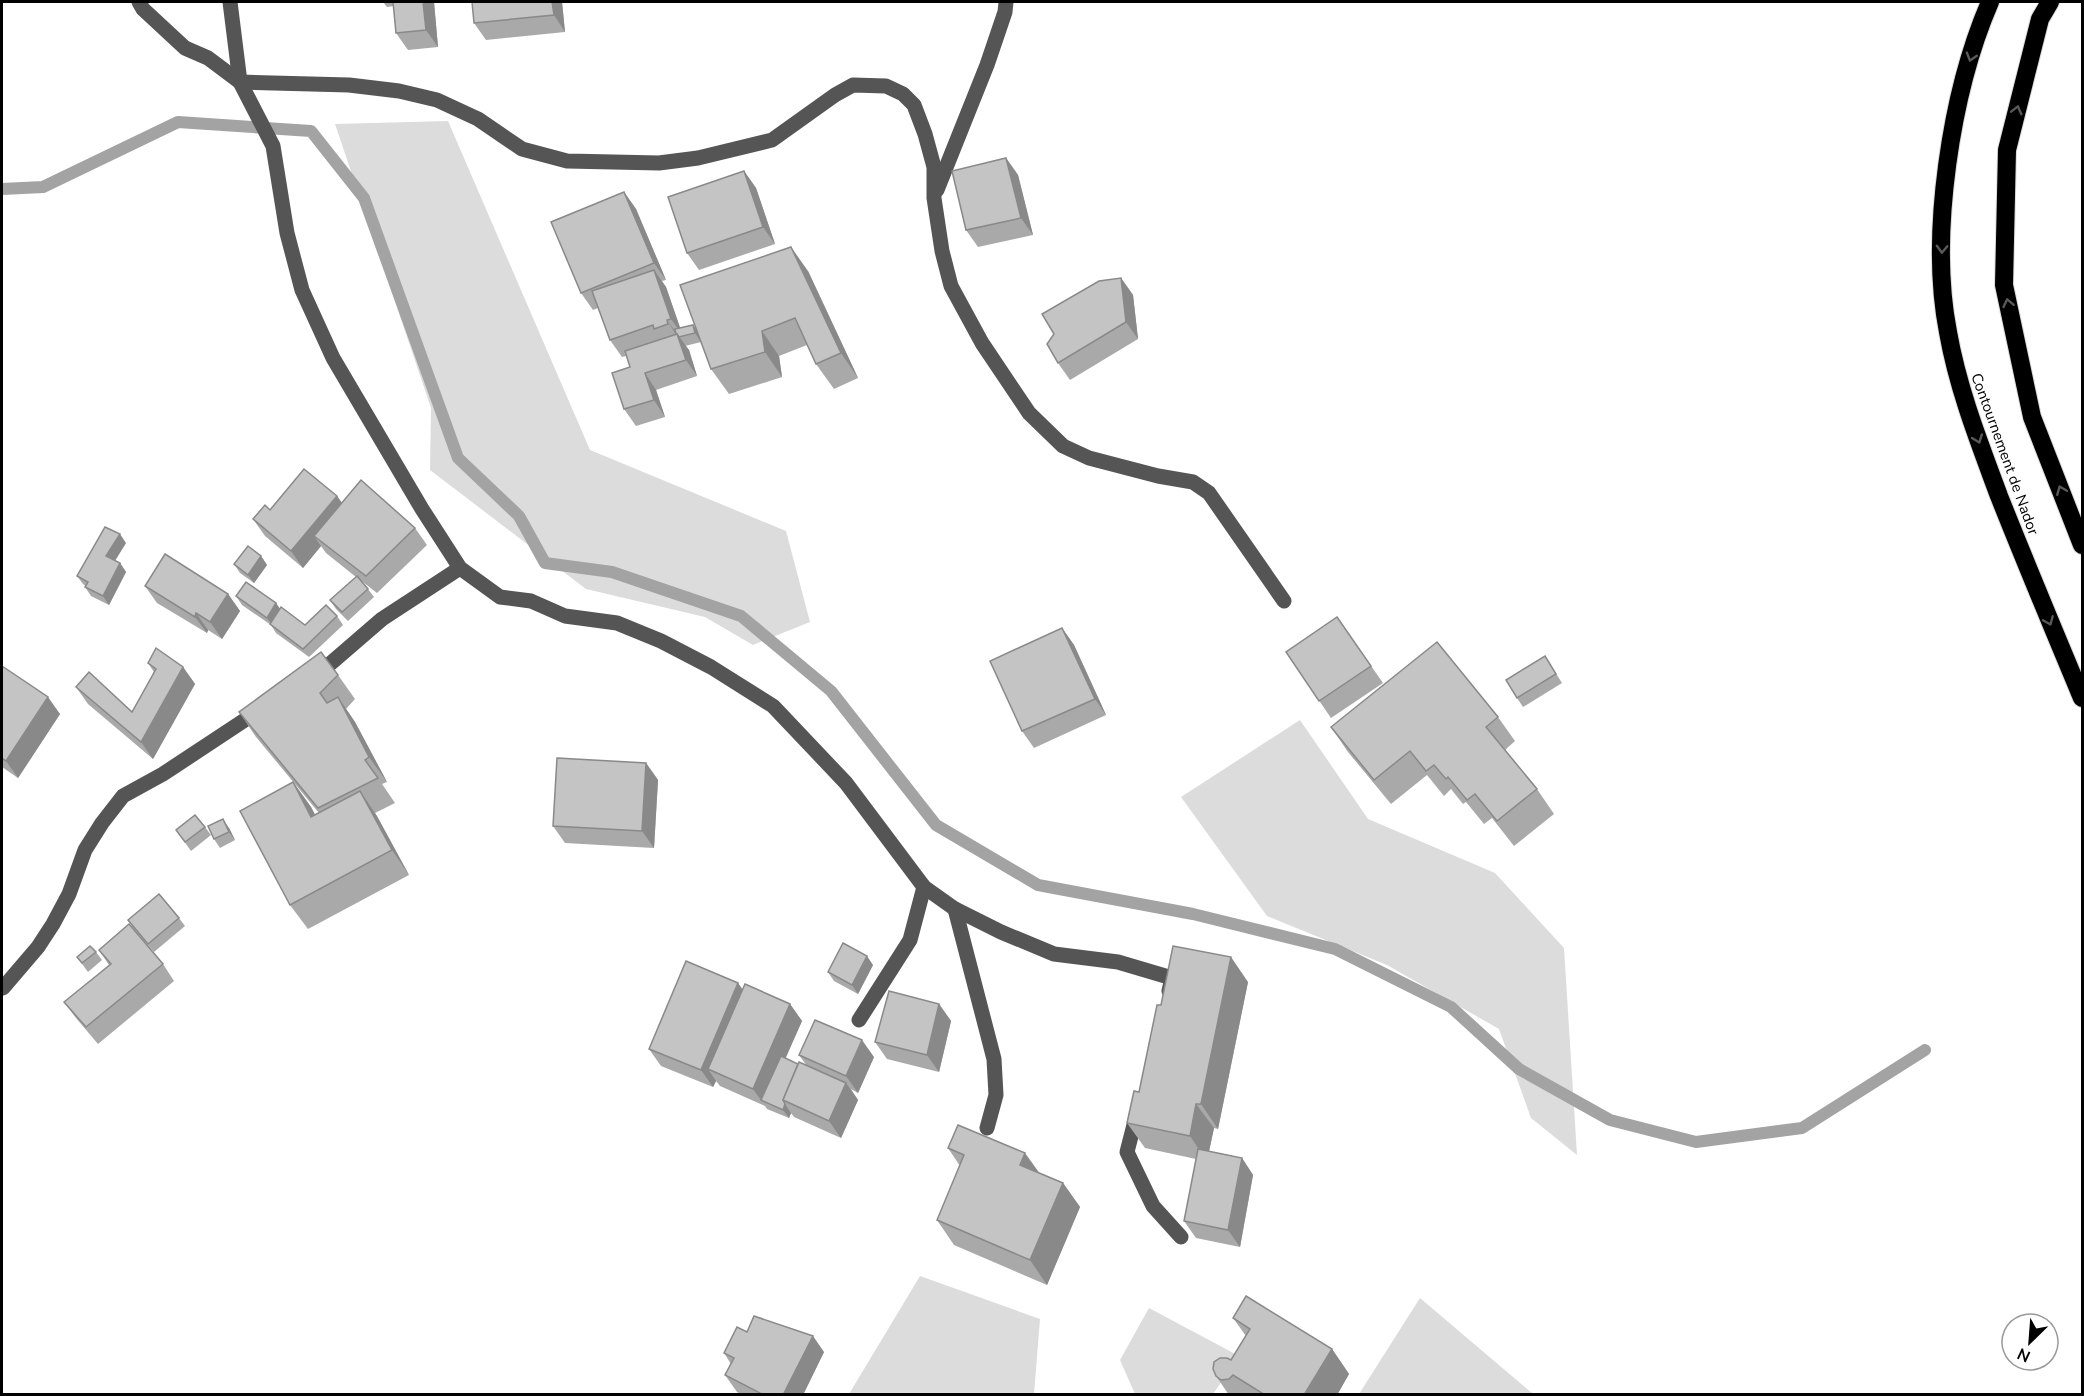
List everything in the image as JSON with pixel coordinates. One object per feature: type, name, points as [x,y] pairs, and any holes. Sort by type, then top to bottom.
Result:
[{"type":"highway","name":"Contournement de Nador","points":[[1990,2],[1967,69],[1950,140],[1944,195],[1941,266],[1947,330],[1962,395],[1981,447],[2031,578],[2082,698]]},
{"type":"highway","points":[[2050,2],[2040,19],[2007,150],[2004,285],[2032,417],[2082,545]]},
{"type":"street","points":[[139,2],[143,9],[185,48],[208,58],[240,82],[349,85],[399,91],[437,100],[478,119],[522,149],[567,161],[659,163],[698,158],[772,140],[835,95],[853,85],[886,86],[903,94],[914,105],[934,167],[934,198],[942,251],[951,286],[982,343],[1029,413],[1063,446],[1089,458],[1193,483],[1209,493],[1284,601]]},
{"type":"street","points":[[230,2],[240,82],[273,146],[287,233],[302,290],[333,358],[459,568],[500,597],[531,601],[565,616],[617,623],[661,641],[711,667],[773,706],[846,783],[924,887],[956,909],[1001,932],[1054,954],[1118,963],[1172,978],[1166,1002]]},
{"type":"street","points":[[934,198],[987,65],[1005,12],[1006,2]]},
{"type":"street","points":[[300,686],[319,674],[382,619],[459,568]]},
{"type":"street","points":[[3,988],[38,947],[69,894],[86,850],[102,823],[123,796],[162,774],[271,704]]},
{"type":"street","points":[[860,1020],[910,940],[924,887]]},
{"type":"street","points":[[956,909],[994,1059],[996,1095],[987,1128]]},
{"type":"street","points":[[1142,1094],[1127,1152],[1153,1206],[1181,1237]]},
{"type":"shaded area","points":[[448,121],[590,450],[786,531],[810,622],[753,645],[705,617],[586,589],[430,470],[431,408],[335,124]]},
{"type":"shaded area","points":[[1300,720],[1368,819],[1495,873],[1564,948],[1577,1155],[1531,1118],[1499,1029],[1387,965],[1267,916],[1181,797]]},
{"type":"shaded area","points":[[920,1276],[1040,1319],[1034,1394],[849,1394]]},
{"type":"shaded area","points":[[1420,1298],[1533,1394],[1359,1394]]},
{"type":"shaded area","points":[[1149,1308],[1239,1356],[1213,1394],[1135,1394],[1120,1360]]},
{"type":"building","points":[[393,2],[423,2],[426,30],[396,33]]},
{"type":"building","points":[[472,2],[552,2],[554,15],[474,23]]},
{"type":"building","points":[[1006,158],[1021,218],[966,230],[952,171]]},
{"type":"building","points":[[744,171],[763,227],[687,253],[668,197]]},
{"type":"building","points":[[624,192],[654,263],[581,293],[551,222]]},
{"type":"building","points":[[791,247],[841,353],[816,364],[795,318],[762,331],[765,352],[711,369],[680,285]]},
{"type":"building","points":[[654,270],[671,319],[667,320],[668,324],[654,329],[653,325],[610,340],[592,291]]},
{"type":"building","points":[[1121,278],[1126,322],[1058,363],[1047,344],[1054,334],[1042,314],[1099,281]]},
{"type":"building","points":[[693,325],[695,333],[679,337],[676,334],[675,329]]},
{"type":"building","points":[[677,334],[686,360],[645,373],[654,400],[624,409],[612,373],[630,367],[625,351]]},
{"type":"building","points":[[304,469],[337,496],[291,551],[253,519],[265,505],[270,510]]},
{"type":"building","points":[[361,480],[415,528],[366,576],[314,536]]},
{"type":"building","points":[[105,527],[120,534],[106,556],[120,563],[103,596],[85,587],[88,582],[77,576]]},
{"type":"building","points":[[248,546],[261,556],[248,575],[234,564]]},
{"type":"building","points":[[165,554],[228,594],[210,622],[196,613],[195,617],[145,586]]},
{"type":"building","points":[[357,576],[368,589],[342,612],[330,600]]},
{"type":"building","points":[[246,582],[276,603],[267,618],[236,596]]},
{"type":"building","points":[[326,605],[337,616],[303,649],[270,624],[281,607],[305,625]]},
{"type":"building","points":[[1337,617],[1371,666],[1319,701],[1286,652]]},
{"type":"building","points":[[1062,628],[1095,699],[1022,731],[990,661]]},
{"type":"building","points":[[1437,642],[1498,717],[1486,727],[1537,789],[1497,821],[1475,794],[1467,800],[1448,777],[1446,779],[1434,765],[1426,771],[1410,751],[1374,780],[1331,727]]},
{"type":"building","points":[[156,648],[183,667],[141,742],[76,687],[89,672],[132,712],[156,669],[148,663]]},
{"type":"building","points":[[321,652],[338,675],[320,693],[327,703],[338,697],[369,757],[365,760],[378,778],[318,808],[239,712]]},
{"type":"building","points":[[1545,656],[1556,674],[1517,698],[1506,680]]},
{"type":"building","points":[[2,666],[48,697],[6,761],[2,758]]},
{"type":"building","points":[[557,758],[646,763],[642,831],[553,826]]},
{"type":"building","points":[[293,782],[311,817],[360,791],[392,850],[290,905],[240,811]]},
{"type":"building","points":[[195,815],[205,827],[185,842],[176,830]]},
{"type":"building","points":[[223,819],[229,832],[214,839],[208,826]]},
{"type":"building","points":[[159,894],[179,918],[148,944],[128,920]]},
{"type":"building","points":[[129,924],[163,964],[86,1027],[64,1002],[111,964],[99,950]]},
{"type":"building","points":[[843,943],[867,956],[852,985],[828,972]]},
{"type":"building","points":[[90,946],[96,952],[82,963],[77,957]]},
{"type":"building","points":[[1173,946],[1231,957],[1201,1104],[1196,1104],[1190,1136],[1127,1123],[1134,1091],[1139,1092],[1157,1005],[1161,1005]]},
{"type":"building","points":[[686,961],[738,983],[701,1070],[649,1049]]},
{"type":"building","points":[[745,984],[790,1004],[753,1089],[708,1069]]},
{"type":"building","points":[[889,991],[939,1004],[927,1055],[875,1042]]},
{"type":"building","points":[[815,1020],[862,1040],[846,1076],[799,1055]]},
{"type":"building","points":[[781,1056],[798,1064],[783,1100],[785,1104],[783,1110],[761,1100]]},
{"type":"building","points":[[799,1062],[846,1083],[829,1121],[783,1100]]},
{"type":"building","points":[[958,1125],[1025,1153],[1020,1165],[1063,1183],[1030,1260],[937,1220],[964,1155],[948,1148]]},
{"type":"building","points":[[1198,1149],[1242,1158],[1228,1230],[1184,1221]]},
{"type":"building","points":[[1246,1296],[1332,1349],[1304,1395],[1265,1395],[1233,1375],[1229,1379],[1221,1380],[1216,1376],[1213,1369],[1214,1362],[1220,1358],[1231,1360],[1250,1329],[1233,1318]]},
{"type":"building","points":[[754,1316],[813,1336],[783,1395],[764,1395],[725,1375],[734,1358],[724,1353],[737,1327],[747,1332]]},
{"type":"waterway","points":[[2,189],[43,187],[178,122],[311,131],[364,198],[458,458],[519,516],[545,563],[612,572],[741,616],[831,691],[936,825],[1038,885],[1193,914],[1335,949],[1451,1007],[1519,1069],[1610,1120],[1696,1142],[1802,1128],[1925,1050]]}]
